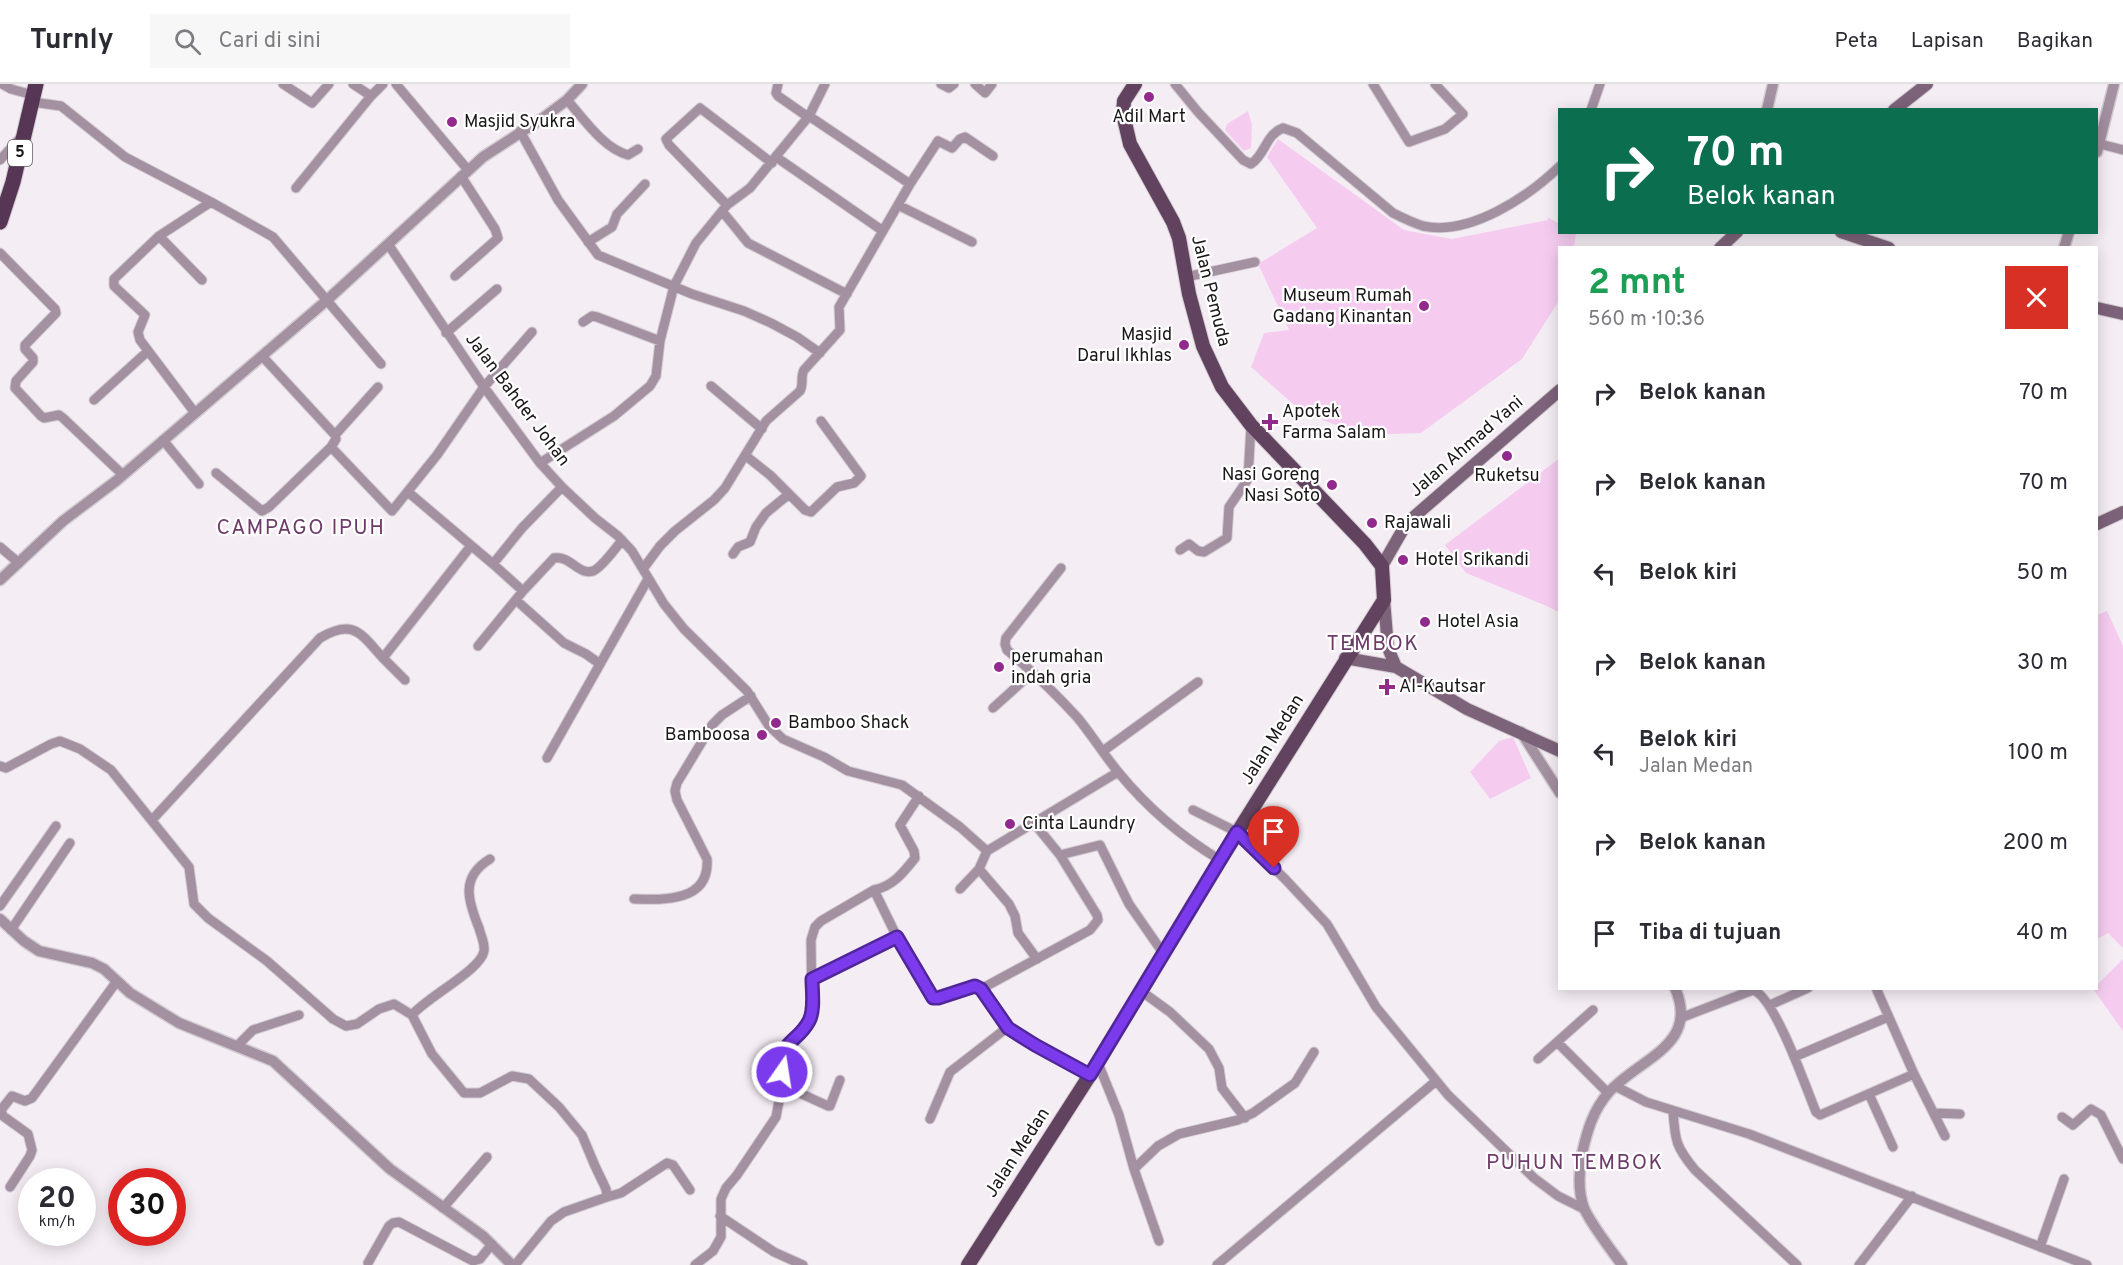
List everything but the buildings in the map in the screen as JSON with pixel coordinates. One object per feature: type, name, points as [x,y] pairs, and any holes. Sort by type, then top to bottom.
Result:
[{"type":"highway","name":"5","points":[[0,222],[13,182],[34,94]]},
{"type":"main road","name":"Jalan Pemuda","points":[[1135,84],[1124,101],[1123,114],[1130,144],[1173,222],[1183,253],[1196,320],[1208,359],[1221,387],[1251,425],[1365,544],[1382,566]]},
{"type":"main road","points":[[1897,108],[1927,84]]},
{"type":"main road","points":[[1722,246],[1735,234]]},
{"type":"main road","points":[[1847,234],[1884,246]]},
{"type":"main road","points":[[2098,308],[2123,314]]},
{"type":"main road","name":"Jalan Ahmad Yani","points":[[1382,566],[1405,526],[1416,515],[1558,392]]},
{"type":"main road","points":[[2098,524],[2123,512]]},
{"type":"main road","points":[[1382,566],[1388,648],[1396,667]]},
{"type":"main road","name":"Jalan Medan","points":[[968,1265],[1098,1063],[1237,832],[1345,658],[1384,600]]},
{"type":"main road","points":[[1345,658],[1396,667],[1467,709],[1558,750]]},
{"type":"street","points":[[2,84],[11,89],[34,94],[61,106],[125,157],[273,237],[381,364]]},
{"type":"street","points":[[284,84],[312,103],[329,84]]},
{"type":"street","points":[[353,84],[371,96]]},
{"type":"street","points":[[296,188],[383,84]]},
{"type":"street","points":[[396,84],[464,173],[498,238],[455,276]]},
{"type":"street","points":[[0,580],[63,521],[123,475],[326,301],[464,173],[483,157],[567,100],[582,84]]},
{"type":"street","points":[[778,84],[776,93],[778,96],[910,184]]},
{"type":"street","points":[[540,463],[614,416],[650,386],[656,376],[660,341],[675,286],[696,243],[724,208],[750,188],[774,160],[808,117],[825,84]]},
{"type":"street","points":[[941,84],[949,88],[954,84]]},
{"type":"street","points":[[975,84],[985,93],[992,84]]},
{"type":"street","points":[[1175,84],[1243,160],[1251,164],[1259,159],[1268,138],[1275,131],[1283,128],[1297,133],[1393,213],[1425,226],[1441,228],[1482,219],[1534,188],[1558,168]]},
{"type":"street","points":[[1373,84],[1409,142],[1445,129],[1463,114],[1435,84]]},
{"type":"street","points":[[1592,108],[1600,84]]},
{"type":"street","points":[[1767,108],[1773,84]]},
{"type":"street","points":[[2114,84],[2098,148],[2123,150]]},
{"type":"street","points":[[567,100],[602,139],[622,153],[628,155],[638,149]]},
{"type":"street","points":[[847,294],[753,246],[742,238],[724,208],[666,139],[700,108],[774,160],[883,231]]},
{"type":"street","points":[[520,131],[558,200],[594,252],[604,259],[771,323],[820,353]]},
{"type":"street","points":[[0,160],[25,132]]},
{"type":"street","points":[[644,569],[660,546],[675,531],[714,500],[725,488],[749,458],[766,421],[798,393],[802,386],[802,374],[840,330],[839,307],[910,184],[938,141],[952,148],[965,137],[993,156]]},
{"type":"street","points":[[588,243],[612,227],[617,214],[645,184]]},
{"type":"street","points":[[195,413],[140,340],[138,332],[145,315],[114,286],[113,282],[159,236],[212,202]]},
{"type":"street","points":[[898,205],[972,242]]},
{"type":"street","points":[[159,236],[201,280]]},
{"type":"street","name":"Jalan Bahder Johan","points":[[387,244],[446,333],[540,463],[562,487],[632,551],[664,604],[684,629],[751,696],[769,726],[783,739],[824,757],[848,771],[902,785],[960,826],[987,851]]},
{"type":"street","points":[[0,253],[55,309],[56,313],[25,345],[33,362],[16,381],[15,388],[44,418],[59,415],[63,418],[123,475]]},
{"type":"street","points":[[1186,277],[1255,262]]},
{"type":"street","points":[[446,333],[497,289]]},
{"type":"street","points":[[583,322],[592,316],[597,317],[660,341]]},
{"type":"street","points":[[331,447],[392,511],[437,455],[484,387],[532,332]]},
{"type":"street","points":[[94,400],[148,351]]},
{"type":"street","points":[[262,356],[335,435]]},
{"type":"street","points":[[711,386],[762,429]]},
{"type":"street","points":[[216,473],[262,511],[269,507],[331,447],[336,439],[335,435],[378,387]]},
{"type":"street","points":[[749,458],[770,475],[804,510],[811,512],[837,487],[854,483],[861,476],[821,421]]},
{"type":"street","points":[[1180,550],[1189,544],[1198,551],[1204,552],[1228,536],[1229,507],[1248,478],[1251,425]]},
{"type":"street","points":[[163,440],[199,484]]},
{"type":"street","points":[[493,564],[520,530],[562,487]]},
{"type":"street","points":[[408,492],[523,591]]},
{"type":"street","points":[[733,554],[738,546],[750,542],[756,527],[766,513],[789,494]]},
{"type":"street","points":[[477,646],[554,558],[566,558],[585,572],[591,572],[622,540]]},
{"type":"street","points":[[0,547],[19,563]]},
{"type":"street","points":[[383,658],[470,547]]},
{"type":"street","points":[[1061,568],[1006,638],[1005,644],[1008,650],[1077,717],[1118,772],[1179,831],[1220,860]]},
{"type":"street","points":[[547,758],[648,579]]},
{"type":"street","points":[[516,600],[564,643],[600,664]]},
{"type":"street","points":[[152,820],[320,638],[342,628],[349,629],[365,638],[405,680]]},
{"type":"street","points":[[993,708],[1032,672]]},
{"type":"street","points":[[1103,751],[1198,682]]},
{"type":"street","points":[[634,899],[671,900],[684,896],[704,879],[708,870],[707,860],[677,800],[675,791],[677,783],[712,725],[722,715],[751,696]]},
{"type":"street","points":[[1521,732],[1558,790]]},
{"type":"street","points":[[0,766],[6,768],[60,741],[80,749],[111,770],[189,867],[194,904],[208,918],[267,961],[333,1019],[346,1026],[357,1024],[379,1009],[394,1004],[412,1015],[432,1054],[464,1093],[480,1093],[512,1076],[529,1078],[559,1107],[582,1135],[606,1189],[607,1197]]},
{"type":"street","points":[[960,889],[979,869],[987,851],[1118,772]]},
{"type":"street","points":[[695,1265],[712,1251],[721,1237],[720,1200],[776,1117],[779,1109],[782,1053],[809,1022],[812,1014],[811,940],[815,927],[821,921],[874,890],[883,888],[894,881],[915,858],[914,851],[900,825],[919,796]]},
{"type":"street","points":[[1193,810],[1237,832],[1327,924],[1376,1007],[1465,1113],[1534,1178],[1558,1196],[1584,1209]]},
{"type":"street","points":[[981,989],[1090,930],[1098,920],[1060,855],[1033,822]]},
{"type":"street","points":[[0,906],[56,826]]},
{"type":"street","points":[[11,930],[70,843]]},
{"type":"street","points":[[1060,855],[1100,845],[1129,904],[1163,953]]},
{"type":"street","points":[[412,1015],[421,1005],[472,968],[483,955],[483,940],[469,900],[469,886],[474,872],[490,859]]},
{"type":"street","points":[[979,869],[1009,904],[1015,916],[1018,933],[1037,958]]},
{"type":"street","points":[[874,890],[897,937],[933,998],[975,986],[981,989],[1008,1028],[1090,1075]]},
{"type":"street","points":[[0,920],[39,951],[93,963],[104,969],[130,993],[179,1023],[273,1061],[390,1169],[492,1244],[513,1265],[551,1221],[564,1212],[621,1193],[668,1163],[673,1165],[690,1190]]},
{"type":"street","points":[[812,979],[897,937]]},
{"type":"street","points":[[10,1187],[32,1150],[27,1134],[3,1116],[1,1110],[12,1096],[25,1101],[32,1098],[117,981]]},
{"type":"street","points":[[1622,1265],[1584,1209],[1580,1188],[1582,1152],[1593,1115],[1612,1090],[1668,1044],[1678,1030],[1683,1017],[1676,990]]},
{"type":"street","points":[[1683,1017],[1753,990],[1759,992],[1770,1005],[1794,1056],[1816,1112],[1820,1115],[1914,1074]]},
{"type":"street","points":[[1770,1005],[1804,990]]},
{"type":"street","points":[[1877,990],[1914,1074],[1945,1136]]},
{"type":"street","points":[[1141,991],[1170,1012],[1209,1049],[1219,1068],[1222,1088],[1245,1118]]},
{"type":"street","points":[[1538,1059],[1593,1010]]},
{"type":"street","points":[[237,1046],[253,1030],[299,1015]]},
{"type":"street","points":[[1794,1056],[1888,1017]]},
{"type":"street","points":[[930,1119],[950,1072],[1008,1028]]},
{"type":"street","points":[[1557,1042],[1612,1090],[1749,1134],[2087,1265]]},
{"type":"street","points":[[1134,1169],[1158,1146],[1179,1134],[1245,1118],[1294,1083],[1314,1052]]},
{"type":"street","points":[[1098,1063],[1119,1115],[1158,1241]]},
{"type":"street","points":[[782,1085],[831,1106],[840,1080]]},
{"type":"street","points":[[1217,1265],[1436,1081]]},
{"type":"street","points":[[1869,1094],[1893,1147]]},
{"type":"street","points":[[2062,1117],[2073,1125],[2086,1112],[2091,1109],[2096,1110],[2101,1115],[2123,1159]]},
{"type":"street","points":[[1674,1111],[1677,1146],[1686,1159],[1797,1265]]},
{"type":"street","points":[[1934,1113],[1960,1114]]},
{"type":"street","points":[[442,1208],[487,1157]]},
{"type":"street","points":[[2040,1247],[2064,1179]]},
{"type":"street","points":[[1858,1265],[1912,1196]]},
{"type":"street","points":[[720,1216],[774,1252],[803,1265]]},
{"type":"street","points":[[368,1263],[389,1226],[399,1222],[473,1260],[480,1259],[492,1244]]},
{"type":"shaded area","points":[[1248,111],[1252,125],[1251,148],[1244,151],[1225,130],[1227,124]]},
{"type":"shaded area","points":[[1278,139],[1404,230],[1452,239],[1548,220],[1547,217],[1558,223],[1558,234],[1576,234],[1574,246],[1558,246],[1558,302],[1522,359],[1421,433],[1359,435],[1300,410],[1251,367],[1264,333],[1289,330],[1258,264],[1317,228],[1267,157]]},
{"type":"shaded area","points":[[1558,460],[1558,612],[1466,573],[1445,545]]},
{"type":"shaded area","points":[[2107,611],[2123,646],[2123,948],[2108,933],[2098,938],[2098,615]]},
{"type":"shaded area","points":[[1513,737],[1531,778],[1490,799],[1470,772],[1499,741]]},
{"type":"shaded area","points":[[2123,959],[2123,1031],[2094,990],[2098,990],[2098,984]]},
{"type":"place","name":"Adil Mart","points":[[1149,97]]},
{"type":"place","name":"Masjid Syukra","points":[[452,122]]},
{"type":"place","name":"Museum Rumah Gadang Kinantan","points":[[1424,306]]},
{"type":"place","name":"Masjid Darul Ikhlas","points":[[1184,345]]},
{"type":"place","name":"Apotek Farma Salam","points":[[1270,422]]},
{"type":"place","name":"Ruketsu","points":[[1507,456]]},
{"type":"place","name":"Nasi Goreng Nasi Soto","points":[[1332,485]]},
{"type":"place","name":"Rajawali","points":[[1372,523]]},
{"type":"place","name":"Hotel Srikandi","points":[[1403,560]]},
{"type":"place","name":"Hotel Asia","points":[[1425,622]]},
{"type":"place","name":"perumahan indah gria","points":[[999,667]]},
{"type":"place","name":"Al-Kautsar","points":[[1387,687]]},
{"type":"place","name":"Bamboo Shack","points":[[776,723]]},
{"type":"place","name":"Bamboosa","points":[[762,735]]},
{"type":"place","name":"Cinta Laundry","points":[[1010,824]]},
{"type":"district","name":"CAMPAGO IPUH","points":[[301,528]]},
{"type":"district","name":"TEMBOK","points":[[1373,644]]},
{"type":"district","name":"PUHUN TEMBOK","points":[[1575,1163]]},
{"type":"route","points":[[782,1072],[782,1053],[809,1022],[812,1014],[812,979],[897,937],[933,998],[975,986],[981,989],[1008,1028],[1090,1075],[1237,832],[1274,868]]}]
